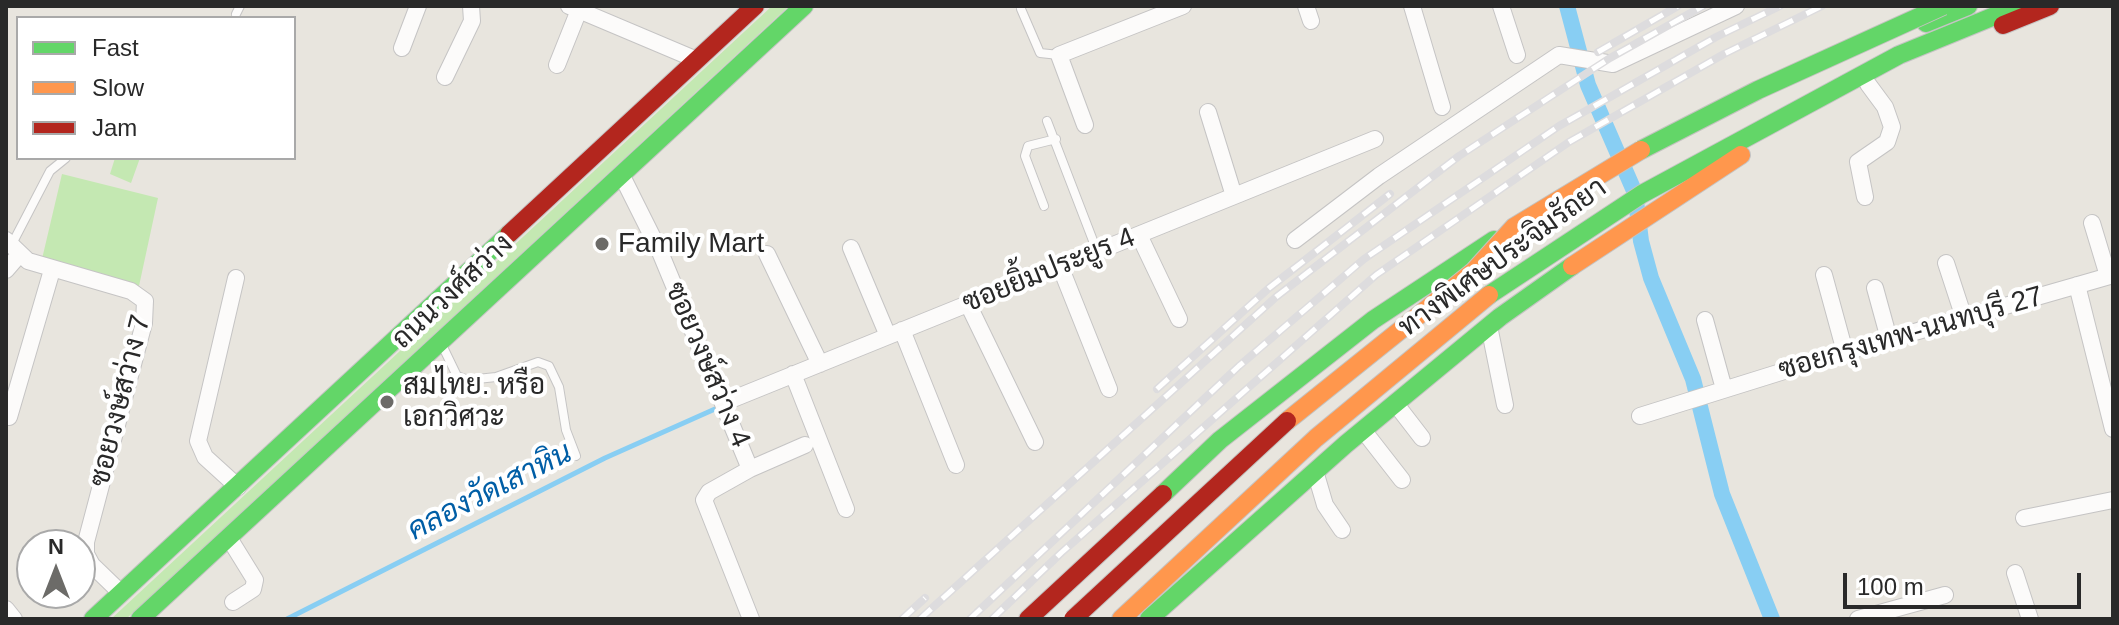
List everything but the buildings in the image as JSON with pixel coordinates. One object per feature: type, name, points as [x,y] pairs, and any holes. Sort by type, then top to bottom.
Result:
[{"type":"main road","name":"ถนนวงศ์สว่าง","points":[[140,619],[804,6]]},
{"type":"main road","name":"ทางพิเศษประจิมรัถยา","points":[[1073,619],[1299,410],[1474,271],[1514,227],[1657,141],[1758,90],[1943,6]]},
{"type":"main road","points":[[1091,619],[1305,415],[1451,283],[1510,241],[1664,152],[1876,45],[1968,6]]},
{"type":"main road","name":"ทางพิเศษประจิมรัถยา","points":[[1121,619],[1316,438],[1468,310],[1548,253],[1642,194],[1899,55],[2019,6]]},
{"type":"main road","points":[[1149,619],[1395,403],[1489,326],[1601,245],[1816,108],[2050,6]]},
{"type":"main road","name":"ถนนวงศ์สว่าง","points":[[93,619],[751,7]]},
{"type":"main road","points":[[1028,619],[1220,440],[1373,320],[1514,227]]},
{"type":"street","points":[[402,48],[418,6]]},
{"type":"street","points":[[445,77],[472,21],[471,6]]},
{"type":"street","points":[[1085,125],[1059,55],[1183,6]]},
{"type":"street","points":[[1412,6],[1442,107]]},
{"type":"street","points":[[1501,6],[1517,55]]},
{"type":"street","points":[[1295,240],[1379,176],[1559,55],[1613,64],[1736,6]]},
{"type":"street","points":[[557,65],[574,8],[697,60]]},
{"type":"street","points":[[1865,197],[1858,162],[1887,142],[1892,127],[1885,107],[1868,84]]},
{"type":"street","points":[[1208,112],[1234,196]]},
{"type":"street","name":"ซอยยิ้มประยูร 4","points":[[723,403],[1375,139]]},
{"type":"street","name":"ซอยวงษ์สว่าง 4","points":[[621,174],[660,252],[750,469]]},
{"type":"street","points":[[2092,223],[2111,276]]},
{"type":"street","points":[[1139,235],[1179,319]]},
{"type":"street","points":[[6,270],[12,246]]},
{"type":"street","name":"ซอยวงษ์สว่าง 7","points":[[12,246],[52,270],[131,291],[145,301],[144,323],[86,542],[92,565],[121,593]]},
{"type":"street","points":[[851,248],[895,333],[956,465]]},
{"type":"street","points":[[767,254],[820,364]]},
{"type":"street","points":[[1946,263],[1964,318]]},
{"type":"street","points":[[1060,266],[1109,389]]},
{"type":"street","points":[[9,417],[52,270]]},
{"type":"street","points":[[1824,275],[1845,352]]},
{"type":"street","name":"ซอยกรุงเทพ-นนทบุรี 27","points":[[1640,416],[1845,352],[2111,276]]},
{"type":"street","points":[[236,278],[198,441],[205,457],[238,487]]},
{"type":"street","points":[[2077,285],[2113,429]]},
{"type":"street","points":[[1875,288],[1889,339]]},
{"type":"street","points":[[968,304],[1035,442]]},
{"type":"street","points":[[1705,320],[1716,391]]},
{"type":"street","points":[[1489,326],[1505,405]]},
{"type":"street","points":[[793,374],[846,509]]},
{"type":"street","points":[[1395,403],[1422,438]]},
{"type":"street","points":[[1363,430],[1402,480]]},
{"type":"street","name":"ซอยวงษ์สว่าง 4","points":[[751,619],[704,506],[709,492],[750,469],[805,445]]},
{"type":"street","points":[[1315,471],[1325,505],[1342,530]]},
{"type":"street","points":[[2024,518],[2113,500]]},
{"type":"street","points":[[229,538],[255,580],[253,589],[233,602]]},
{"type":"street","points":[[2015,573],[2030,619]]},
{"type":"street","points":[[1858,619],[1945,595]]},
{"type":"street","points":[[6,609],[14,619]]},
{"type":"lane","points":[[1021,9],[1040,53],[1059,55]]},
{"type":"lane","points":[[1047,121],[1097,252]]},
{"type":"lane","points":[[1044,206],[1025,156],[1028,146],[1056,139]]},
{"type":"lane","points":[[12,246],[50,171],[64,160]]},
{"type":"lane","points":[[441,342],[457,376],[468,380],[496,377],[538,362],[549,366],[559,387],[566,430],[576,456]]},
{"type":"green space","points":[[772,6],[789,6],[126,619],[111,619]]},
{"type":"green space","points":[[114,160],[139,160],[131,183],[110,174]]},
{"type":"green space","points":[[62,174],[158,198],[139,286],[42,259]]},
{"type":"waterway","points":[[1567,6],[1588,85],[1635,193],[1641,241],[1651,278],[1693,379],[1722,494],[1772,619]]},
{"type":"waterway","name":"คลองวัดเสาหิน","points":[[287,619],[605,458],[715,409]]},
{"type":"railway","points":[[1598,52],[1678,6]]},
{"type":"railway","points":[[920,619],[1276,297],[1459,156],[1610,58],[1703,6]]},
{"type":"railway","points":[[970,619],[1239,366],[1364,259],[1559,126],[1716,37],[1780,6]]},
{"type":"railway","points":[[992,619],[1061,553],[1376,275],[1569,142],[1724,54],[1822,6]]},
{"type":"railway","points":[[1157,389],[1269,288],[1390,194]]},
{"type":"railway","points":[[902,619],[925,598]]},
{"type":"traffic: fast","points":[[140,619],[804,6]]},
{"type":"traffic: fast","points":[[1641,150],[1758,90],[1943,6]]},
{"type":"traffic: fast","points":[[1926,23],[1968,6]]},
{"type":"traffic: fast","points":[[1489,295],[1642,194],[1899,55],[2019,6]]},
{"type":"traffic: fast","points":[[93,619],[509,234]]},
{"type":"traffic: fast","points":[[1163,494],[1220,440],[1373,320],[1494,240]]},
{"type":"traffic: fast","points":[[1149,619],[1346,444],[1500,317],[1572,266]]},
{"type":"traffic: slow","points":[[1287,421],[1474,271],[1514,227],[1641,150]]},
{"type":"traffic: slow","points":[[1572,266],[1741,155]]},
{"type":"traffic: slow","points":[[1121,619],[1316,438],[1489,295]]},
{"type":"traffic: jam","points":[[509,234],[755,6]]},
{"type":"traffic: jam","points":[[2003,25],[2050,6]]},
{"type":"traffic: jam","points":[[1073,619],[1287,421]]},
{"type":"traffic: jam","points":[[1028,619],[1163,494]]},
{"type":"place","name":"Family Mart","points":[[602,244]]},
{"type":"place","name":"สมไทย. หรือ เอกวิศวะ","points":[[387,402]]}]
